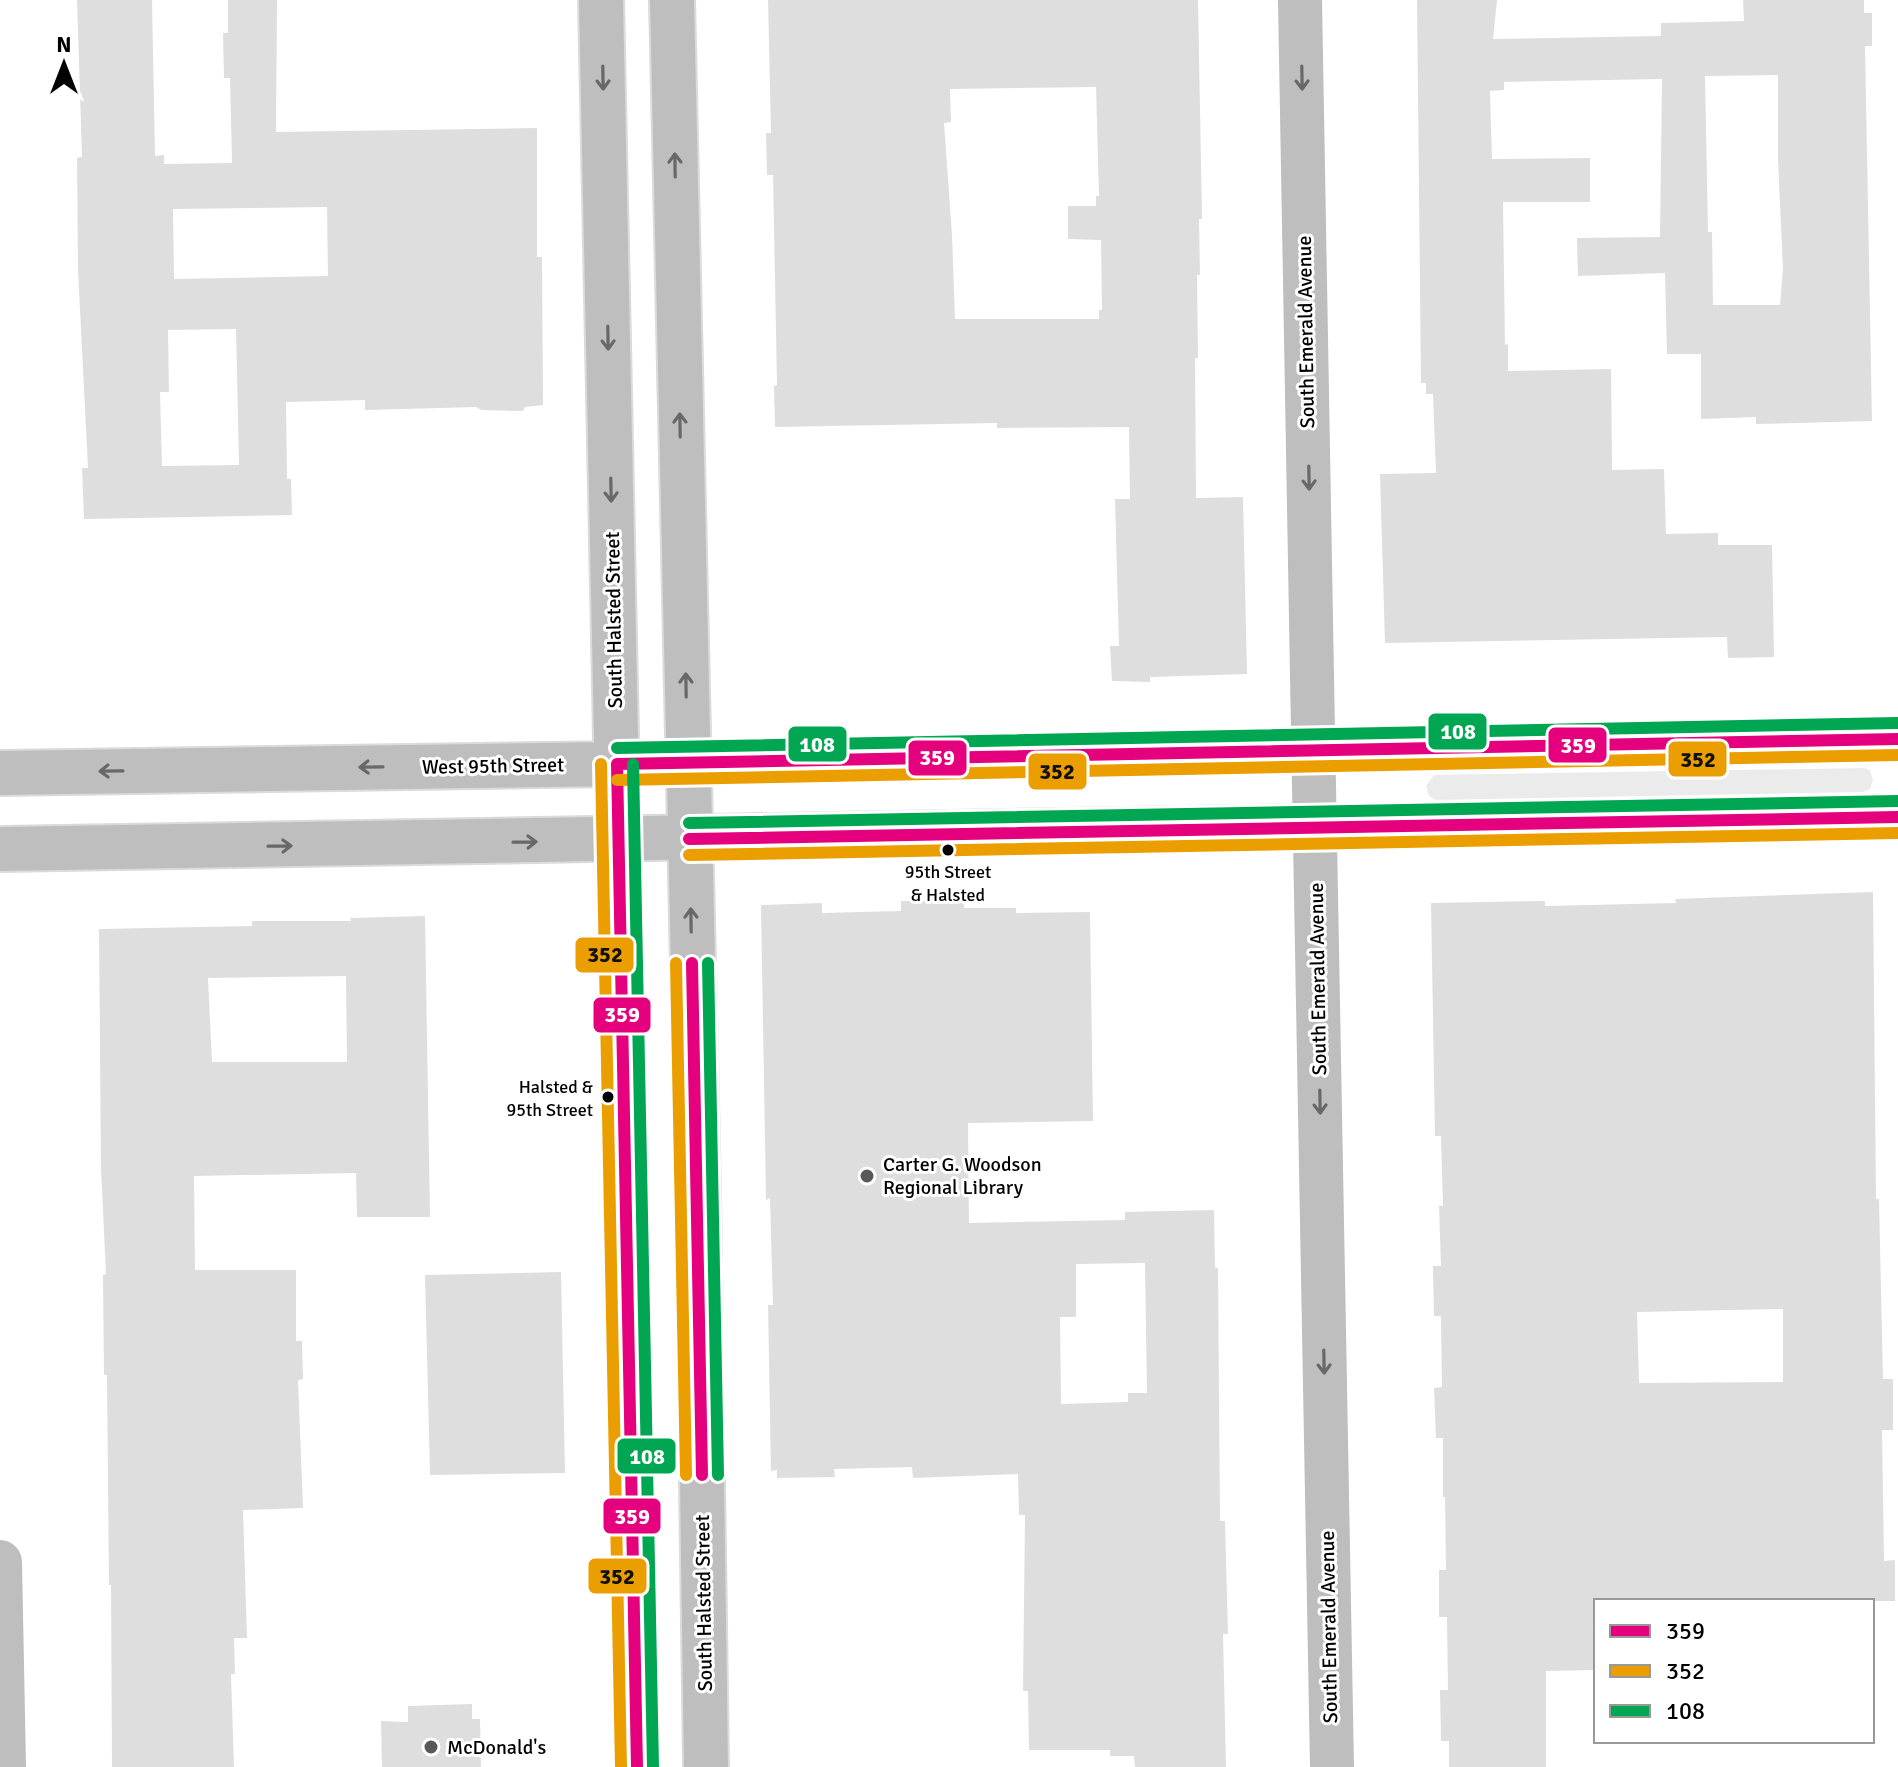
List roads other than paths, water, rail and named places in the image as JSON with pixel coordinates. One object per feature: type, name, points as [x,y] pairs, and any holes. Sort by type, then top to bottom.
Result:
[{"type":"main road","name":"South Halsted Street","points":[[601,0],[637,1767]]},
{"type":"main road","name":"South Halsted Street","points":[[672,0],[698,1194],[706,1767]]},
{"type":"main road","name":"South Emerald Avenue","points":[[1300,0],[1332,1767]]},
{"type":"main road","name":"West 95th Street","points":[[0,773],[1898,739]]},
{"type":"main road","points":[[0,849],[618,841],[1898,817]]},
{"type":"main road","points":[[0,1562],[4,1767]]},
{"type":"place","name":"95th Street & Halsted","points":[[948,850]]},
{"type":"place","name":"Halsted & 95th Street","points":[[608,1097]]},
{"type":"place","name":"Carter G. Woodson Regional Library","points":[[867,1176]]},
{"type":"place","name":"McDonald's","points":[[431,1747]]}]
